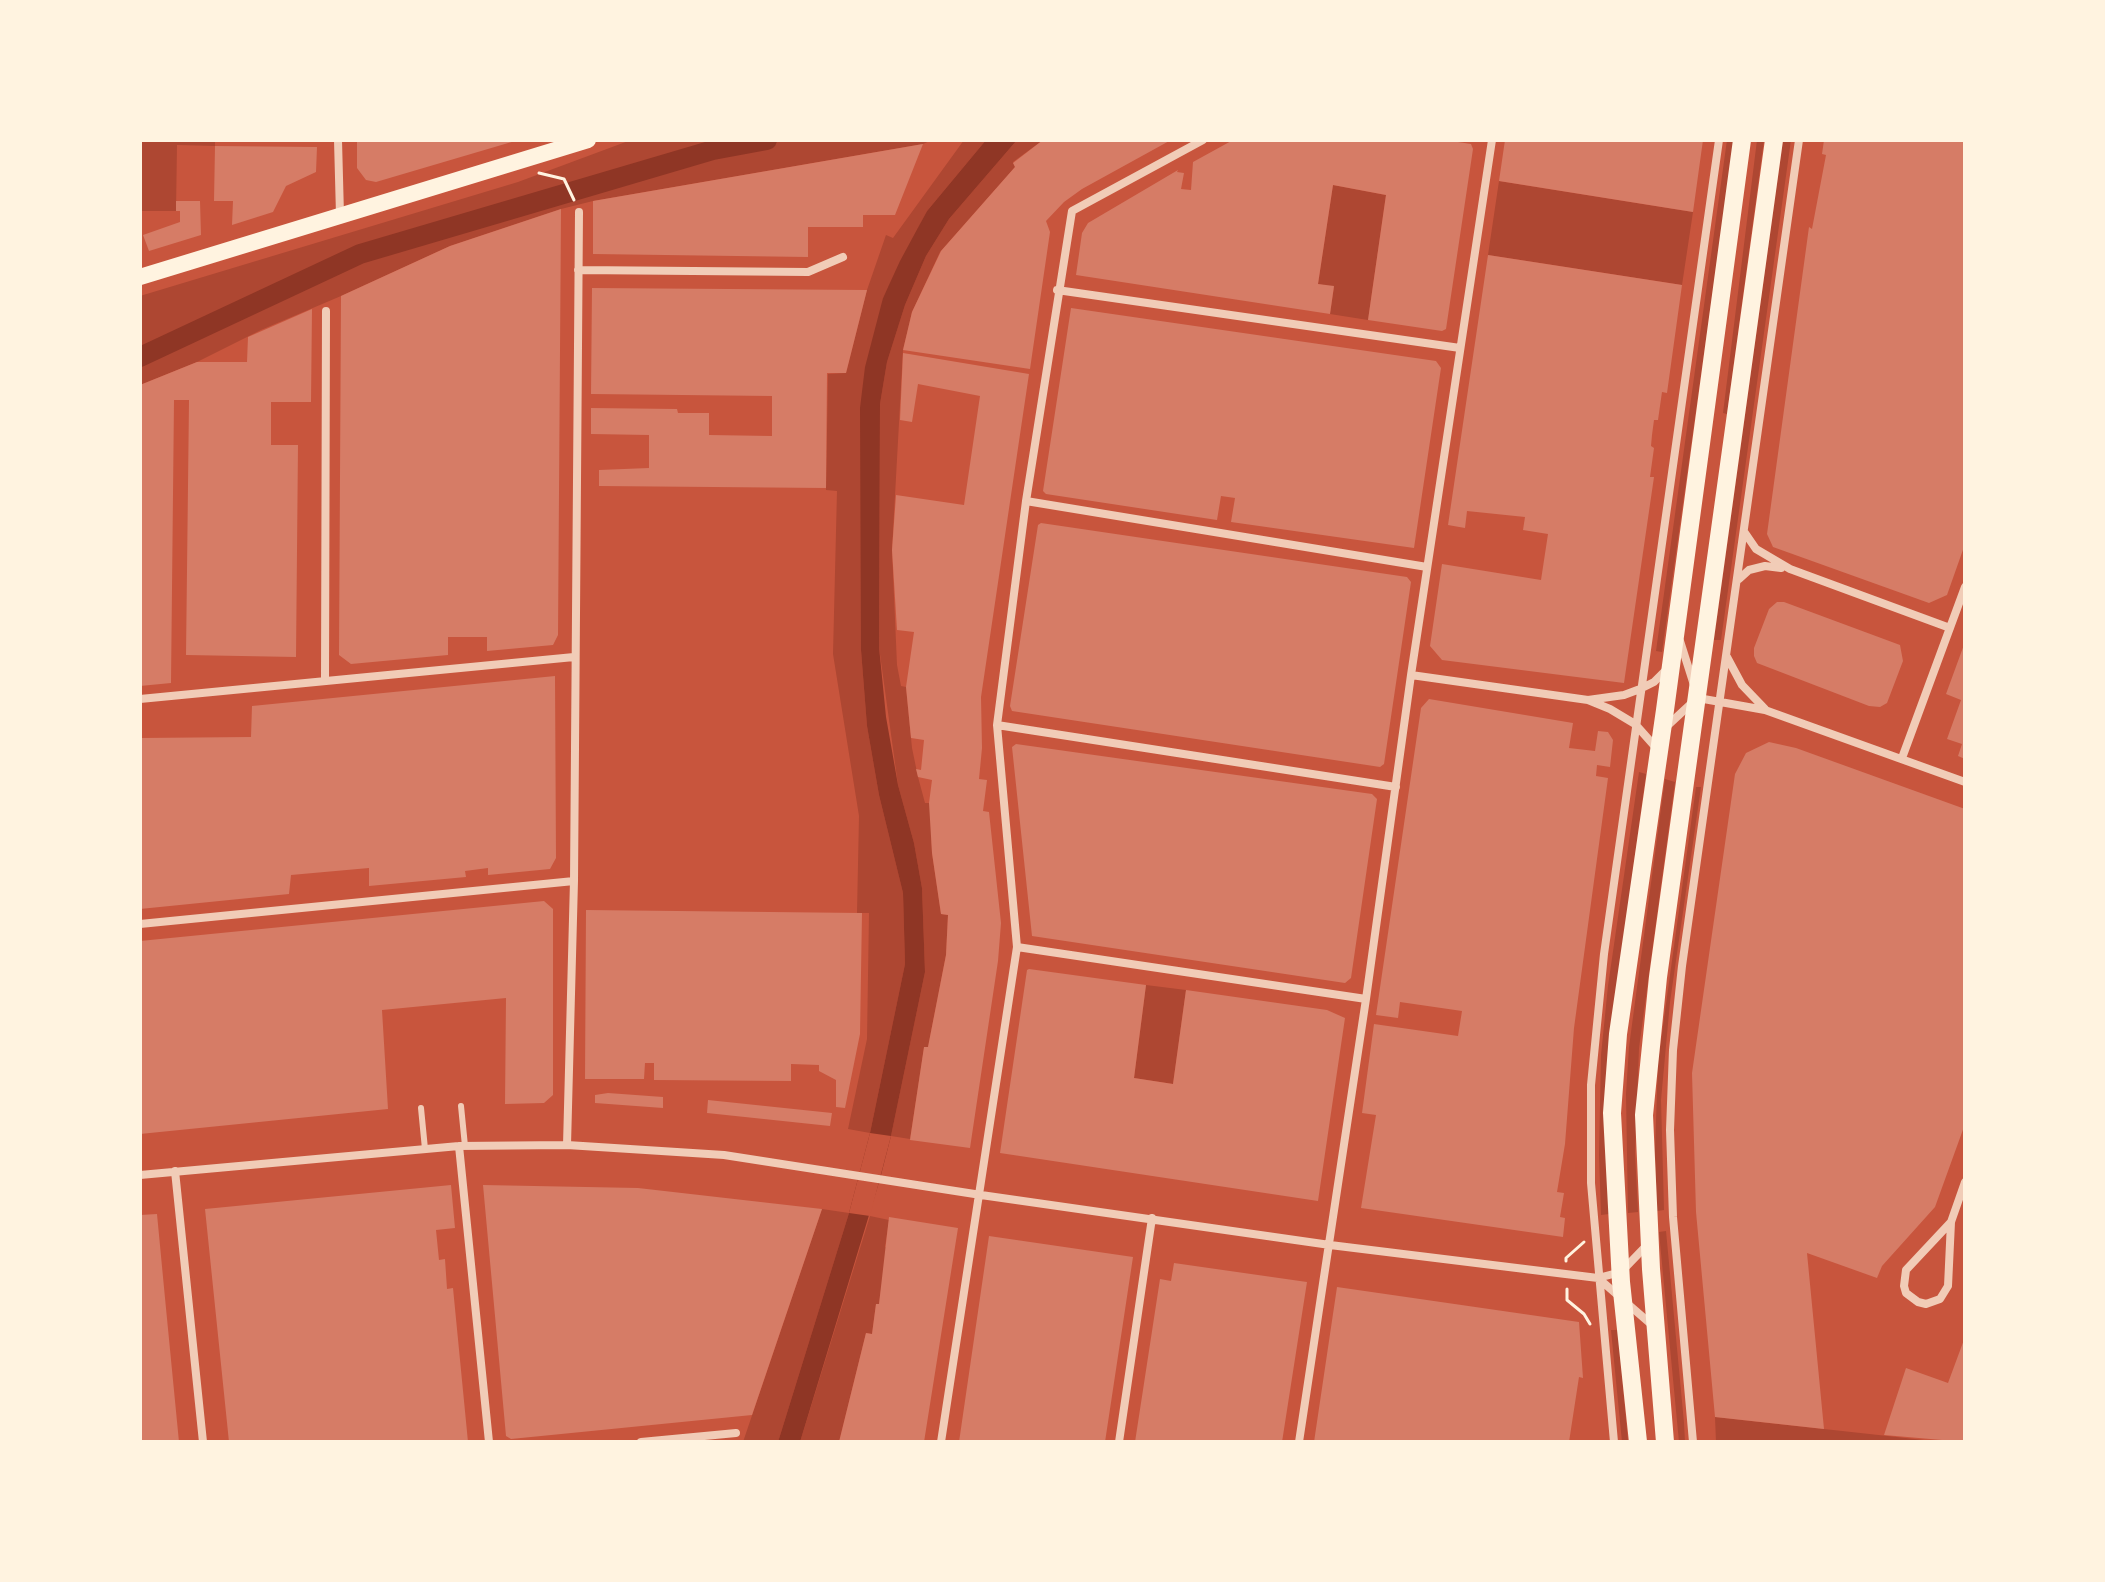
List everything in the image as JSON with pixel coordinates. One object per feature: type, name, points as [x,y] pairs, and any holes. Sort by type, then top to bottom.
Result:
[{"type":"main road","points":[[140,277],[588,140]]},
{"type":"main road","points":[[1638,1442],[1621,1272],[1612,1113],[1617,1050],[1742,140]]},
{"type":"main road","points":[[1665,1442],[1644,1115],[1660,961],[1774,140]]},
{"type":"street","points":[[338,140],[340,216]]},
{"type":"street","points":[[941,1442],[1017,947],[997,725],[1026,501],[1057,290],[1072,211],[1203,140]]},
{"type":"street","points":[[1299,1442],[1492,140]]},
{"type":"street","points":[[1614,1442],[1591,1183],[1591,1085],[1604,954],[1635,724],[1719,140]]},
{"type":"street","points":[[1693,1442],[1673,1217],[1670,1130],[1673,1050],[1682,966],[1799,140]]},
{"type":"street","points":[[567,1145],[574,881],[579,212]]},
{"type":"street","points":[[578,270],[808,272],[843,257]]},
{"type":"street","points":[[1057,290],[1460,348]]},
{"type":"street","points":[[325,680],[326,311]]},
{"type":"street","points":[[1026,501],[1427,567]]},
{"type":"street","points":[[1745,533],[1756,549],[1790,569],[1950,628]]},
{"type":"street","points":[[1738,580],[1749,570],[1765,566],[1790,569]]},
{"type":"street","points":[[1902,758],[1965,587]]},
{"type":"street","points":[[1676,627],[1698,698]]},
{"type":"street","points":[[140,699],[574,657]]},
{"type":"street","points":[[1727,657],[1742,685],[1765,710]]},
{"type":"street","points":[[1588,700],[1624,695],[1640,689],[1654,682],[1671,665]]},
{"type":"street","points":[[1411,675],[1588,700],[1635,724],[1659,751]]},
{"type":"street","points":[[1698,698],[1765,710],[1965,782]]},
{"type":"street","points":[[1662,729],[1698,698]]},
{"type":"street","points":[[997,725],[1396,787]]},
{"type":"street","points":[[140,924],[574,881]]},
{"type":"street","points":[[1017,947],[1366,999]]},
{"type":"street","points":[[140,1175],[462,1146],[567,1145],[724,1155],[1330,1245],[1598,1278],[1621,1272],[1650,1242]]},
{"type":"street","points":[[462,1146],[489,1442]]},
{"type":"street","points":[[175,1171],[203,1442]]},
{"type":"street","points":[[1951,1222],[1906,1270],[1906,1293],[1918,1302],[1926,1304],[1940,1299],[1948,1286],[1951,1222],[1965,1182]]},
{"type":"street","points":[[1119,1442],[1152,1218]]},
{"type":"street","points":[[1598,1278],[1656,1328]]},
{"type":"street","points":[[641,1442],[736,1433]]},
{"type":"lane","points":[[461,1106],[462,1146]]},
{"type":"lane","points":[[421,1108],[425,1149]]},
{"type":"path","points":[[531,158],[535,172],[564,179],[579,212]]},
{"type":"shaded area","points":[[140,140],[215,140],[215,146],[177,145],[176,211],[140,211]]},
{"type":"shaded area","points":[[631,140],[932,140],[561,209],[450,246],[140,385],[140,296],[518,182]]},
{"type":"shaded area","points":[[964,140],[986,140],[927,211],[883,298],[861,650],[867,726],[879,795],[903,893],[905,964],[870,1133],[848,1129],[867,1039],[869,913],[857,913],[859,816],[833,654],[837,491],[826,490],[828,374],[846,373],[867,290],[886,235],[893,238]]},
{"type":"shaded area","points":[[986,140],[1017,140],[949,219],[926,256],[905,305],[887,362],[880,404],[879,647],[886,717],[898,785],[914,843],[922,888],[925,972],[880,1179],[800,1442],[778,1442],[849,1213],[870,1133],[905,964],[903,893],[879,795],[867,726],[861,650],[860,408],[865,367],[883,298],[900,261],[927,211]]},
{"type":"shaded area","points":[[1017,140],[1043,140],[1013,162],[1015,167],[940,252],[912,312],[903,350],[892,550],[897,665],[901,686],[906,687],[918,777],[925,803],[930,803],[932,853],[941,914],[948,915],[946,955],[928,1047],[924,1048],[910,1139],[891,1136],[925,972],[922,888],[914,843],[898,785],[879,647],[880,404],[887,362],[905,305],[926,256],[949,219]]},
{"type":"shaded area","points":[[1727,140],[1734,140],[1662,652],[1656,651]]},
{"type":"shaded area","points":[[1757,140],[1764,140],[1727,414],[1723,413]]},
{"type":"shaded area","points":[[1783,140],[1791,140],[1721,640],[1714,640]]},
{"type":"shaded area","points":[[1499,181],[1693,212],[1682,285],[1488,255]]},
{"type":"shaded area","points":[[1333,185],[1386,195],[1368,320],[1330,314],[1334,287],[1318,284]]},
{"type":"shaded area","points":[[1639,772],[1646,774],[1608,1055],[1609,1214],[1601,1215],[1601,1055]]},
{"type":"shaded area","points":[[1665,779],[1675,782],[1639,1048],[1635,1153],[1638,1212],[1628,1213],[1626,1094],[1629,1047]]},
{"type":"shaded area","points":[[1696,787],[1701,787],[1670,1002],[1661,1100],[1664,1210],[1657,1211],[1655,1151],[1658,1062]]},
{"type":"shaded area","points":[[1146,985],[1186,990],[1173,1084],[1134,1078]]},
{"type":"shaded area","points":[[822,1209],[849,1213],[778,1442],[743,1442]]},
{"type":"shaded area","points":[[870,1216],[889,1220],[887,1248],[872,1334],[866,1333],[839,1442],[800,1442]]},
{"type":"shaded area","points":[[1666,1231],[1685,1442],[1679,1442],[1659,1232]]},
{"type":"shaded area","points":[[1611,1330],[1618,1330],[1628,1442],[1622,1442]]},
{"type":"shaded area","points":[[1715,1417],[1824,1429],[1942,1442],[1716,1442]]},
{"type":"pier","points":[[870,1133],[891,1136],[870,1216],[849,1213]]},
{"type":"building","points":[[357,140],[515,141],[376,182],[366,180],[357,168]]},
{"type":"building","points":[[1043,140],[1171,140],[1082,189],[1046,221],[1050,232],[1030,369],[903,350],[912,312],[941,251],[1015,167],[1013,163]]},
{"type":"building","points":[[1233,140],[1445,140],[1471,144],[1473,149],[1446,329],[1442,331],[1368,320],[1386,195],[1333,185],[1318,284],[1334,286],[1330,314],[1076,275],[1082,233],[1088,223],[1178,170],[1184,173],[1181,189],[1191,190],[1193,162]]},
{"type":"building","points":[[1505,140],[1703,140],[1693,212],[1499,181]]},
{"type":"building","points":[[1824,140],[1965,140],[1965,544],[1947,595],[1929,603],[1773,547],[1767,534],[1809,227],[1812,229],[1826,155],[1822,154]]},
{"type":"building","points":[[923,144],[895,215],[863,215],[863,227],[808,227],[808,257],[593,254],[593,201]]},
{"type":"building","points":[[215,146],[317,147],[316,172],[286,186],[273,212],[232,225],[233,201],[214,201]]},
{"type":"building","points":[[176,201],[200,201],[201,235],[149,251],[143,235],[180,222]]},
{"type":"building","points":[[561,209],[558,635],[553,645],[487,651],[487,637],[448,637],[448,655],[351,664],[339,655],[341,296],[450,246]]},
{"type":"building","points":[[1488,255],[1682,285],[1667,393],[1662,392],[1658,420],[1654,420],[1650,477],[1654,477],[1624,683],[1442,660],[1430,646],[1442,564],[1541,580],[1548,534],[1523,530],[1525,517],[1467,511],[1465,528],[1448,525]]},
{"type":"building","points":[[592,288],[867,290],[846,373],[827,373],[826,488],[599,486],[599,470],[649,468],[649,435],[591,434],[591,408],[677,409],[678,413],[709,413],[709,435],[772,436],[772,396],[591,394]]},
{"type":"building","points":[[1071,308],[1436,361],[1441,368],[1414,548],[1231,522],[1235,498],[1221,496],[1217,520],[1046,494],[1043,491]]},
{"type":"building","points":[[312,309],[311,402],[271,402],[271,445],[298,445],[296,657],[186,655],[189,400],[174,400],[171,683],[140,686],[140,385],[197,362],[247,362],[248,337]]},
{"type":"building","points":[[903,353],[1029,374],[981,697],[979,779],[987,780],[983,811],[989,812],[1001,923],[970,1148],[910,1140],[924,1047],[928,1047],[946,955],[948,915],[941,914],[932,853],[929,803],[932,780],[918,777],[916,769],[921,770],[924,740],[911,738],[906,687],[914,632],[897,630],[892,550],[896,495],[964,505],[980,396],[918,384],[912,422],[900,420]]},
{"type":"building","points":[[1038,525],[1407,577],[1411,582],[1384,764],[1380,767],[1012,711],[1010,706]]},
{"type":"building","points":[[1777,602],[1900,645],[1903,661],[1887,703],[1880,707],[1869,706],[1757,663],[1754,648],[1769,609]]},
{"type":"building","points":[[1965,642],[1965,759],[1958,756],[1962,744],[1947,739],[1961,700],[1946,694]]},
{"type":"building","points":[[555,676],[556,858],[550,869],[488,875],[488,868],[465,871],[466,877],[369,886],[369,868],[291,875],[289,894],[140,909],[140,738],[251,737],[252,706]]},
{"type":"building","points":[[1429,699],[1573,723],[1569,748],[1595,751],[1598,731],[1608,732],[1613,740],[1610,767],[1597,765],[1596,776],[1608,778],[1574,1028],[1565,1144],[1557,1192],[1564,1193],[1560,1217],[1565,1218],[1563,1237],[1361,1208],[1376,1115],[1362,1113],[1374,1024],[1458,1036],[1462,1011],[1400,1002],[1398,1018],[1376,1015],[1421,708]]},
{"type":"building","points":[[1769,742],[1796,748],[1965,809],[1965,1124],[1935,1207],[1882,1266],[1877,1278],[1807,1253],[1824,1429],[1715,1417],[1696,1212],[1692,1073],[1735,774],[1746,753]]},
{"type":"building","points":[[1016,744],[1372,794],[1377,799],[1351,978],[1345,983],[1032,936],[1012,747]]},
{"type":"building","points":[[544,901],[553,909],[553,1095],[544,1103],[505,1104],[506,998],[382,1010],[388,1109],[140,1134],[140,941]]},
{"type":"building","points":[[586,910],[862,913],[860,1034],[845,1108],[836,1107],[836,1080],[819,1071],[819,1065],[791,1064],[791,1081],[654,1080],[654,1063],[645,1063],[644,1079],[585,1079]]},
{"type":"building","points":[[1029,969],[1146,985],[1134,1078],[1173,1084],[1186,990],[1327,1010],[1345,1018],[1318,1201],[1000,1153]]},
{"type":"building","points":[[595,1095],[663,1097],[663,1108],[595,1103]]},
{"type":"building","points":[[708,1100],[832,1113],[830,1126],[707,1113]]},
{"type":"building","points":[[451,1185],[455,1228],[436,1230],[439,1260],[445,1259],[447,1289],[453,1288],[468,1442],[229,1442],[205,1209]]},
{"type":"building","points":[[483,1185],[638,1188],[822,1209],[752,1415],[511,1439],[506,1436]]},
{"type":"building","points":[[157,1214],[179,1442],[140,1442],[140,1215]]},
{"type":"building","points":[[889,1217],[958,1228],[924,1442],[839,1442],[866,1333],[872,1334],[876,1304],[879,1304]]},
{"type":"building","points":[[989,1236],[1133,1257],[1105,1442],[959,1442]]},
{"type":"building","points":[[1174,1263],[1307,1282],[1282,1442],[1135,1442],[1160,1279],[1171,1281]]},
{"type":"building","points":[[1337,1287],[1579,1322],[1583,1378],[1579,1377],[1569,1442],[1314,1442]]},
{"type":"building","points":[[1965,1337],[1965,1442],[1884,1435],[1906,1368],[1948,1383]]},
{"type":"waterway","points":[[140,357],[360,254],[713,150],[767,140]]}]
